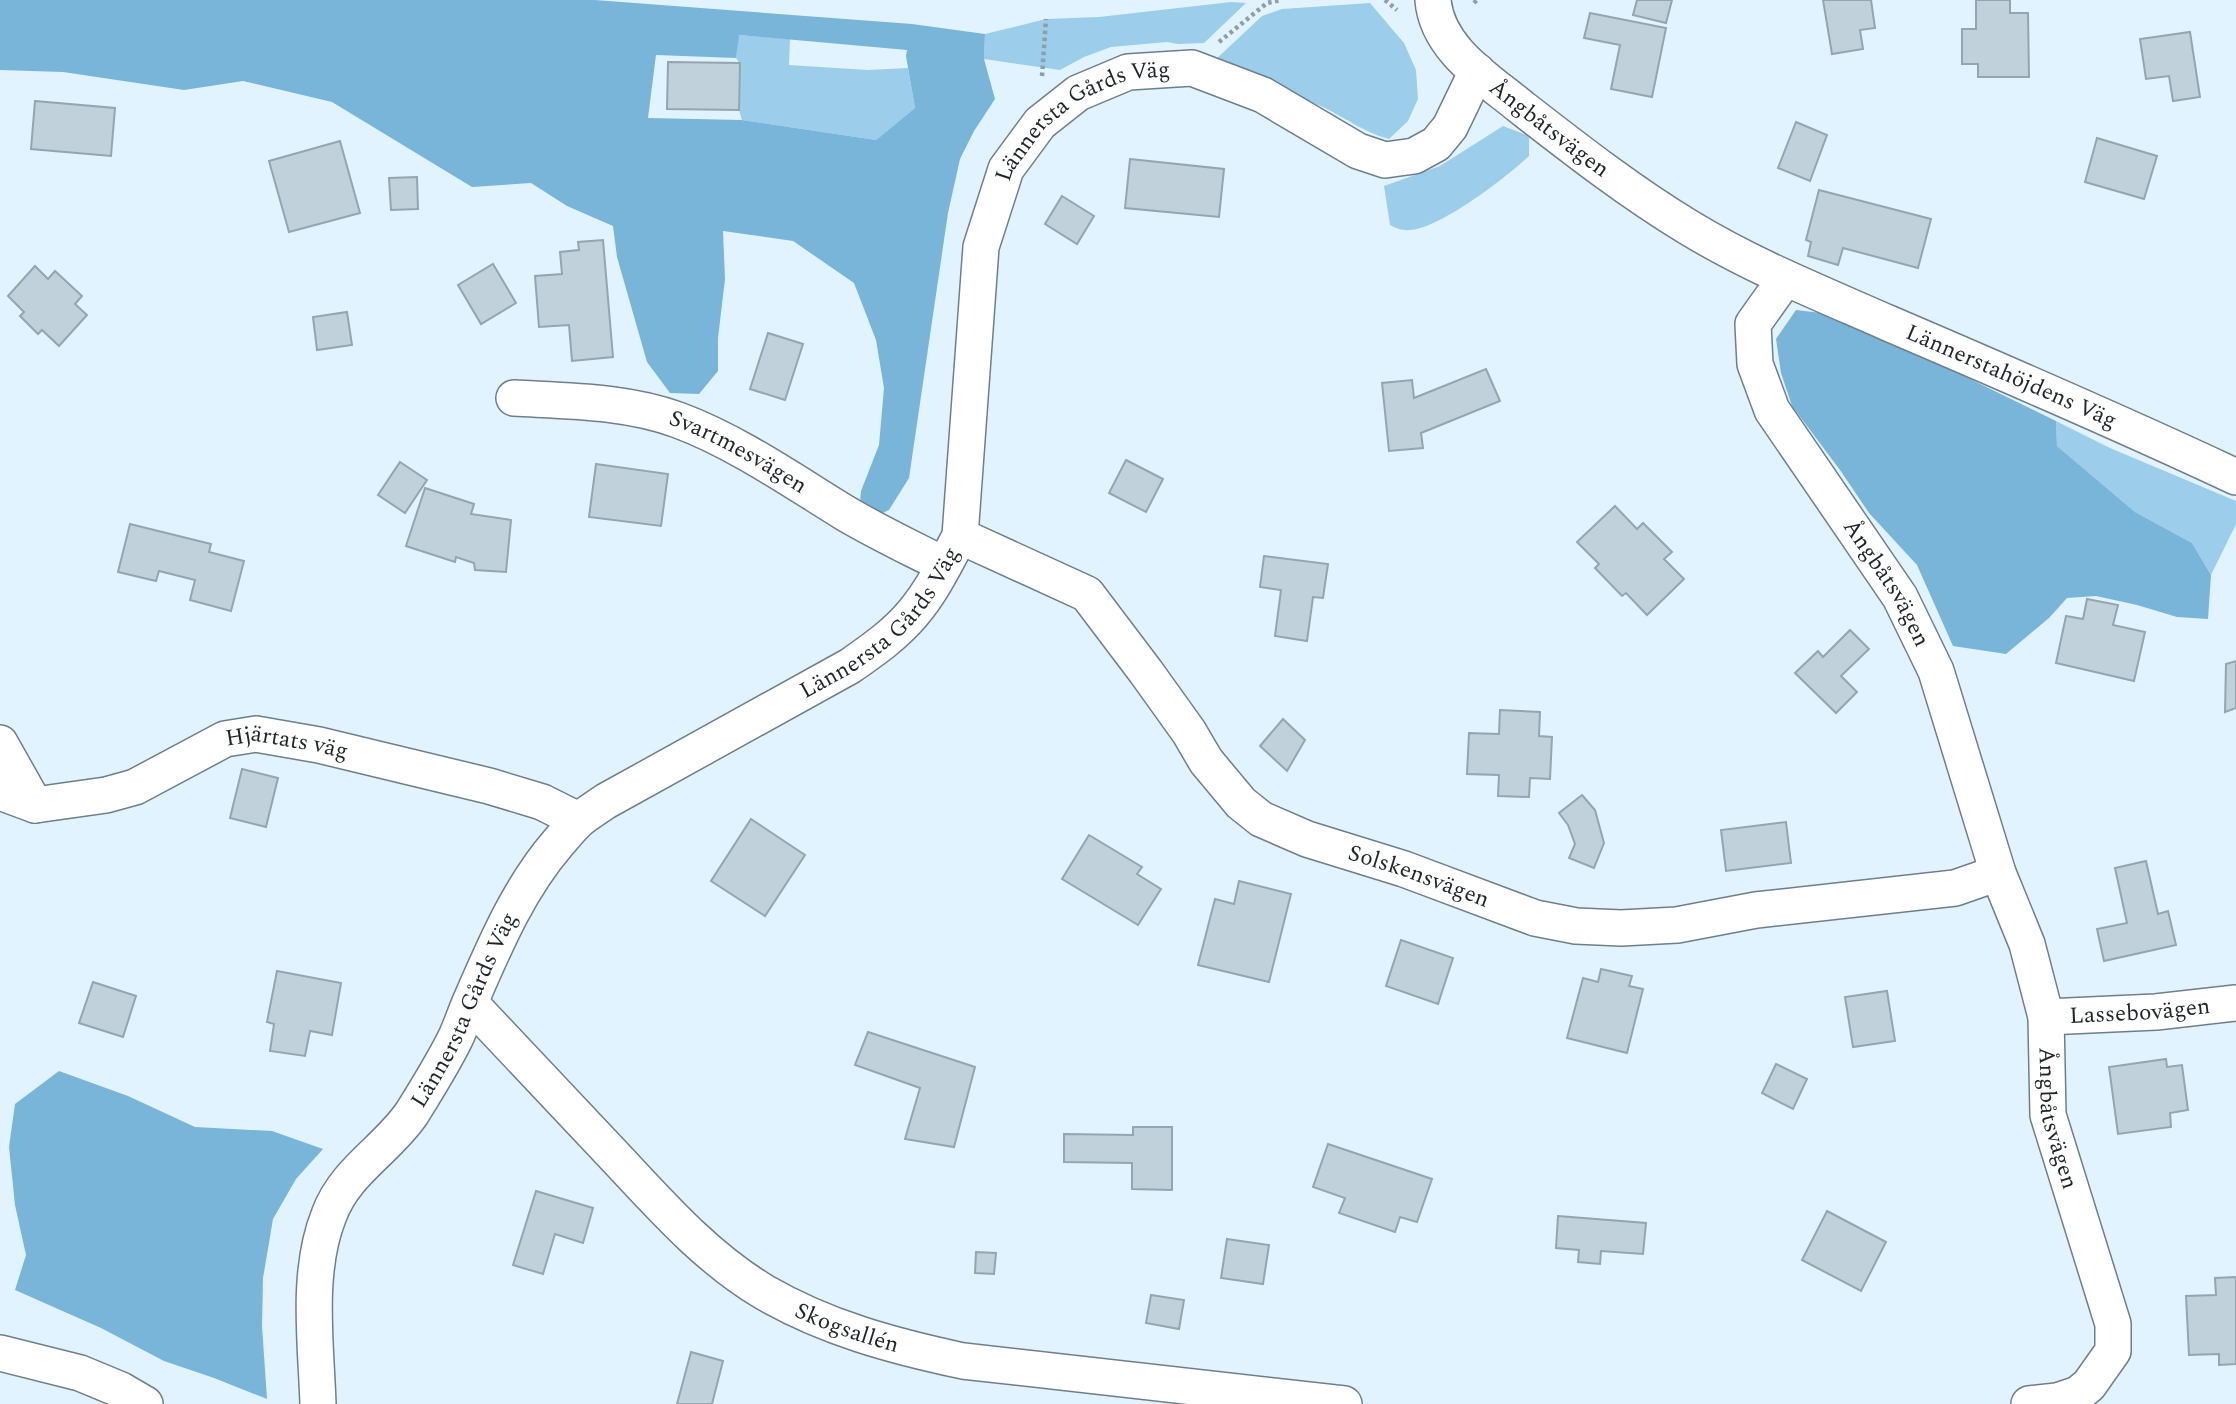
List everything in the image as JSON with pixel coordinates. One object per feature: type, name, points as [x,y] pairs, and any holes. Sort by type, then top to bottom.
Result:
[{"type":"street","name":"Ångbåtsvägen","points":[[1433,0],[1446,37],[1477,71],[1566,142],[1690,228],[1785,279],[1753,324],[1755,364],[1772,410],[1900,597],[1936,671],[1998,873],[2027,944],[2046,1017],[2048,1115],[2113,1324],[2113,1351],[2089,1385],[2078,1394],[2057,1401],[2029,1404]]},
{"type":"street","name":"Lännersta Gårds Väg","points":[[318,1404],[315,1276],[318,1249],[329,1214],[342,1188],[410,1116],[433,1080],[526,885],[547,856],[578,820],[606,801],[850,666],[885,642],[915,612],[952,551],[981,247],[1006,169],[1040,123],[1078,93],[1128,72],[1192,68],[1263,95],[1358,151],[1385,160],[1414,156],[1436,144],[1450,127],[1477,71]]},
{"type":"street","name":"Lännerstahöjdens Väg","points":[[1785,279],[2236,477]]},
{"type":"street","name":"Svartmesvägen","points":[[514,398],[614,405],[675,419],[715,435],[849,515],[952,551]]},
{"type":"street","name":"Solskensvägen","points":[[952,551],[1087,594],[1168,702],[1206,761],[1241,803],[1261,819],[1307,838],[1404,869],[1535,918],[1576,926],[1621,928],[1677,925],[1756,911],[1955,888],[1998,873]]},
{"type":"street","name":"Hjärtats väg","points":[[0,792],[35,805],[106,795],[135,787],[225,739],[256,734],[489,786],[542,802],[578,820]]},
{"type":"street","points":[[0,743],[35,805]]},
{"type":"street","name":"Skogsallén","points":[[470,1003],[694,1239],[762,1291],[803,1312],[848,1332],[963,1361],[1344,1404]]},
{"type":"street","name":"Lassebovägen","points":[[2046,1017],[2156,1012],[2236,1003]]},
{"type":"street","points":[[0,1353],[80,1373],[121,1390],[145,1404]]},
{"type":"path","points":[[1216,45],[1267,3],[1281,0]]},
{"type":"path","points":[[1385,0],[1397,10]]},
{"type":"path","points":[[1042,82],[1046,19]]},
{"type":"shaded area","points":[[0,0],[595,0],[912,24],[985,34],[984,59],[995,99],[960,159],[948,213],[909,478],[889,510],[874,517],[860,503],[861,491],[879,445],[884,388],[876,340],[854,283],[793,241],[723,231],[725,279],[718,338],[718,371],[699,394],[670,393],[647,362],[617,257],[613,226],[567,206],[531,183],[472,187],[332,102],[243,81],[184,90],[63,72],[0,70]],"holes":[[[739,35],[907,50],[915,108],[876,140],[742,120],[648,118],[656,55],[736,58]]]},
{"type":"shaded area","points":[[1231,2],[1246,3],[1204,43],[1167,42],[1111,47],[1060,70],[984,59],[985,34],[1046,19],[1099,17]]},
{"type":"shaded area","points":[[1370,3],[1404,43],[1416,70],[1418,99],[1408,121],[1389,139],[1325,108],[1214,61],[1262,16],[1282,9]]},
{"type":"shaded area","points":[[738,35],[790,39],[789,65],[868,70],[908,68],[915,108],[876,140],[742,120],[739,110],[740,64],[736,58]]},
{"type":"shaded area","points":[[1503,126],[1529,136],[1529,156],[1519,165],[1470,202],[1434,223],[1405,230],[1390,225],[1384,186],[1440,166]]},
{"type":"shaded area","points":[[1796,310],[1839,315],[2056,421],[2057,446],[2135,512],[2192,543],[2211,575],[2208,619],[2177,617],[2096,596],[2067,598],[2049,618],[2006,654],[1953,646],[1917,565],[1869,513],[1792,406],[1781,373],[1776,339]]},
{"type":"shaded area","points":[[2056,421],[2110,448],[2236,501],[2236,524],[2211,575],[2192,543],[2135,512],[2057,446]]},
{"type":"shaded area","points":[[59,1071],[128,1096],[195,1127],[272,1131],[323,1149],[296,1179],[273,1219],[263,1278],[262,1326],[267,1399],[164,1361],[101,1328],[15,1290],[26,1255],[15,1205],[9,1147],[15,1104]]},
{"type":"building","points":[[1637,0],[1672,0],[1666,23],[1633,15]]},
{"type":"building","points":[[1823,0],[1871,0],[1875,28],[1860,30],[1863,49],[1832,54]]},
{"type":"building","points":[[1976,0],[2010,0],[2010,13],[2028,13],[2029,77],[1978,77],[1978,64],[1962,64],[1962,29],[1976,29]]},
{"type":"building","points":[[1590,13],[1666,28],[1652,97],[1611,89],[1620,45],[1584,38]]},
{"type":"building","points":[[2190,32],[2200,97],[2173,101],[2169,76],[2146,79],[2140,39]]},
{"type":"building","points":[[668,62],[740,63],[739,110],[667,109]]},
{"type":"building","points":[[35,101],[115,108],[111,156],[31,149]]},
{"type":"building","points":[[1796,122],[1827,135],[1810,181],[1778,168]]},
{"type":"building","points":[[2097,138],[2157,156],[2144,199],[2085,182]]},
{"type":"building","points":[[340,141],[360,213],[289,232],[269,161]]},
{"type":"building","points":[[1130,159],[1224,169],[1219,217],[1125,208]]},
{"type":"building","points":[[417,177],[418,209],[391,210],[389,178]]},
{"type":"building","points":[[1819,190],[1931,219],[1918,268],[1843,248],[1838,265],[1808,256],[1811,242],[1806,240]]},
{"type":"building","points":[[1062,196],[1094,216],[1077,244],[1045,224]]},
{"type":"building","points":[[603,240],[613,357],[572,361],[569,325],[539,327],[535,276],[562,274],[560,252],[579,250],[578,242]]},
{"type":"building","points":[[493,264],[516,303],[481,324],[458,285]]},
{"type":"building","points":[[35,266],[48,279],[55,271],[82,296],[75,304],[87,315],[59,346],[42,330],[38,334],[20,316],[24,312],[8,296]]},
{"type":"building","points":[[347,312],[352,345],[317,350],[313,317]]},
{"type":"building","points":[[768,333],[803,344],[785,400],[750,389]]},
{"type":"building","points":[[1486,369],[1500,401],[1421,433],[1423,448],[1389,451],[1382,383],[1412,380],[1414,398]]},
{"type":"building","points":[[1126,460],[1163,479],[1146,512],[1109,493]]},
{"type":"building","points":[[400,462],[427,480],[405,513],[378,495]]},
{"type":"building","points":[[596,464],[668,474],[661,526],[589,517]]},
{"type":"building","points":[[425,488],[474,504],[471,514],[511,520],[506,572],[475,570],[474,563],[456,557],[455,562],[406,546]]},
{"type":"building","points":[[1615,506],[1637,529],[1643,523],[1672,552],[1664,559],[1684,579],[1647,615],[1626,593],[1622,596],[1595,568],[1599,564],[1577,542]]},
{"type":"building","points":[[130,524],[211,544],[209,552],[244,561],[231,611],[190,600],[195,580],[159,571],[156,581],[118,572]]},
{"type":"building","points":[[1264,556],[1328,564],[1323,598],[1313,597],[1307,641],[1275,636],[1281,590],[1260,587]]},
{"type":"building","points":[[2087,599],[2118,605],[2113,625],[2145,632],[2134,681],[2056,663],[2066,616],[2083,619]]},
{"type":"building","points":[[1850,630],[1869,649],[1841,676],[1857,692],[1836,713],[1795,673],[1818,651],[1823,657]]},
{"type":"building","points":[[2236,661],[2236,708],[2225,712],[2226,664]]},
{"type":"building","points":[[1500,710],[1540,712],[1539,736],[1552,737],[1550,779],[1530,778],[1529,797],[1498,796],[1499,775],[1467,774],[1469,733],[1499,734]]},
{"type":"building","points":[[1283,719],[1305,740],[1287,771],[1260,746]]},
{"type":"building","points":[[242,769],[278,778],[266,827],[230,818]]},
{"type":"building","points":[[1582,795],[1595,810],[1604,843],[1594,868],[1569,858],[1575,844],[1568,825],[1559,813]]},
{"type":"building","points":[[751,819],[805,855],[765,916],[711,881]]},
{"type":"building","points":[[1786,822],[1791,863],[1726,871],[1721,830]]},
{"type":"building","points":[[1089,835],[1142,867],[1137,874],[1161,889],[1138,925],[1062,879]]},
{"type":"building","points":[[2146,861],[2158,914],[2168,911],[2176,945],[2104,961],[2097,929],[2127,923],[2115,868]]},
{"type":"building","points":[[1239,881],[1291,894],[1269,982],[1198,965],[1215,899],[1234,904]]},
{"type":"building","points":[[1401,940],[1453,958],[1438,1004],[1386,986]]},
{"type":"building","points":[[1601,969],[1632,976],[1629,986],[1643,989],[1627,1053],[1567,1038],[1583,978],[1598,982]]},
{"type":"building","points":[[277,971],[341,983],[332,1035],[310,1031],[305,1056],[270,1051],[274,1024],[267,1022]]},
{"type":"building","points":[[93,982],[136,996],[123,1037],[79,1023]]},
{"type":"building","points":[[1887,991],[1895,1041],[1853,1047],[1845,997]]},
{"type":"building","points":[[868,1032],[975,1067],[954,1147],[905,1139],[920,1088],[855,1065]]},
{"type":"building","points":[[2166,1059],[2167,1067],[2182,1065],[2188,1110],[2170,1113],[2171,1127],[2118,1134],[2109,1067]]},
{"type":"building","points":[[1776,1064],[1807,1079],[1793,1109],[1762,1093]]},
{"type":"building","points":[[1133,1127],[1172,1127],[1172,1190],[1132,1189],[1132,1163],[1064,1162],[1064,1134],[1133,1135]]},
{"type":"building","points":[[1328,1144],[1432,1179],[1417,1222],[1400,1217],[1395,1232],[1339,1213],[1345,1198],[1313,1187]]},
{"type":"building","points":[[536,1191],[593,1208],[583,1243],[555,1234],[543,1274],[513,1265]]},
{"type":"building","points":[[1827,1211],[1886,1242],[1861,1291],[1802,1260]]},
{"type":"building","points":[[1558,1216],[1646,1223],[1643,1254],[1601,1251],[1600,1264],[1578,1262],[1579,1250],[1556,1248]]},
{"type":"building","points":[[1227,1239],[1269,1245],[1263,1284],[1221,1278]]},
{"type":"building","points":[[976,1252],[996,1253],[994,1274],[975,1273]]},
{"type":"building","points":[[2236,1277],[2236,1364],[2219,1365],[2219,1354],[2189,1355],[2186,1296],[2216,1295],[2215,1278]]},
{"type":"building","points":[[1151,1295],[1184,1300],[1179,1329],[1146,1323]]},
{"type":"building","points":[[691,1352],[723,1361],[712,1404],[677,1404]]}]
